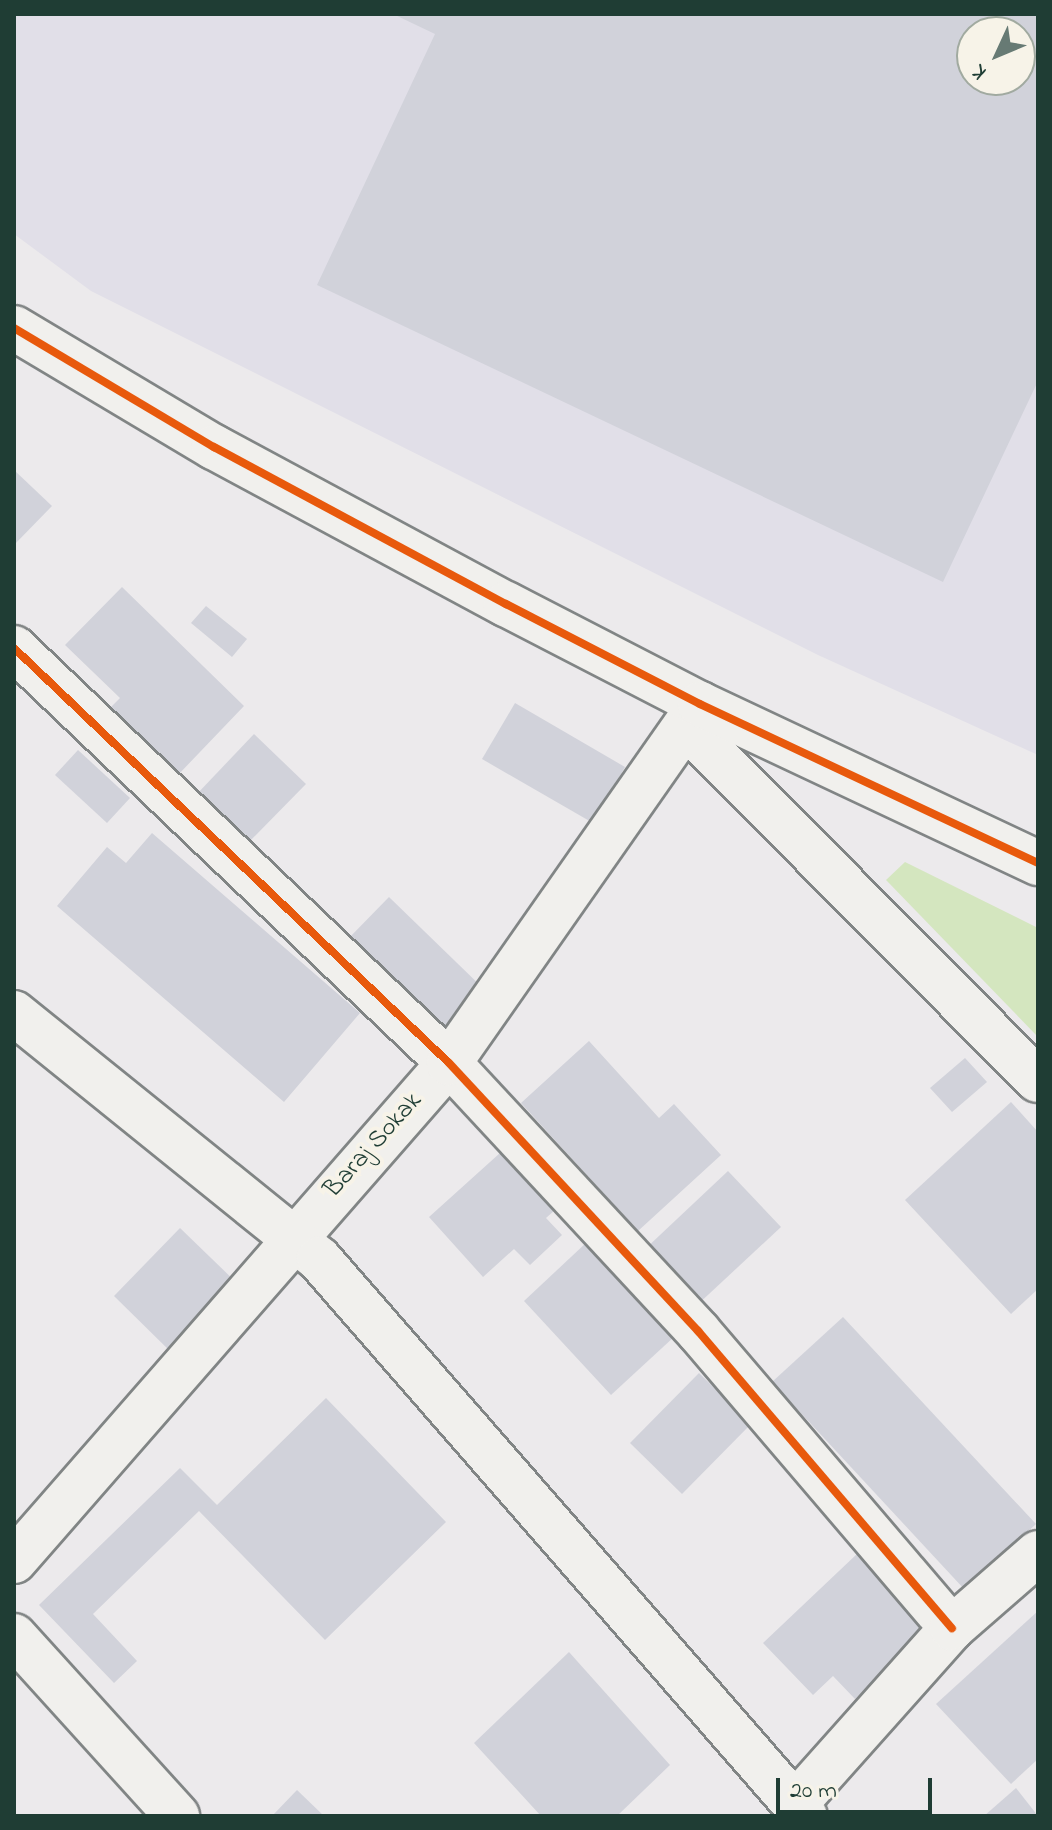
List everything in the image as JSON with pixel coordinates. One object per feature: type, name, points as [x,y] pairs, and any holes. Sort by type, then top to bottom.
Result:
[{"type":"street","points":[[16,333],[694,716],[1038,863]]},
{"type":"street","points":[[14,648],[449,1063],[698,1331],[952,1628]]},
{"type":"street","points":[[694,716],[1038,1080]]},
{"type":"street","name":"Baraj Sokak","points":[[14,1561],[292,1239],[449,1063],[694,716]]},
{"type":"street","points":[[14,1013],[319,1259],[800,1810],[952,1628],[1038,1553]]},
{"type":"street","points":[[14,1636],[177,1816]]},
{"type":"shaded area","points":[[14,14],[1038,14],[1038,755],[818,655],[91,291],[14,234]]},
{"type":"green space","points":[[905,862],[1038,928],[1038,1037],[886,880]]},
{"type":"building","points":[[393,14],[1038,14],[1038,381],[943,582],[317,285],[435,34]]},
{"type":"building","points":[[14,470],[52,506],[14,545]]},
{"type":"building","points":[[122,587],[244,706],[177,776],[109,709],[120,698],[65,645]]},
{"type":"building","points":[[206,606],[247,639],[232,657],[191,623]]},
{"type":"building","points":[[515,703],[625,767],[593,823],[482,759]]},
{"type":"building","points":[[254,734],[306,784],[248,843],[196,795]]},
{"type":"building","points":[[78,750],[130,798],[107,823],[55,775]]},
{"type":"building","points":[[152,833],[360,1013],[284,1102],[57,906],[107,847],[126,863]]},
{"type":"building","points":[[389,897],[489,994],[448,1037],[347,940]]},
{"type":"building","points":[[589,1041],[659,1118],[674,1104],[721,1155],[638,1231],[521,1103]]},
{"type":"building","points":[[965,1058],[987,1082],[952,1112],[930,1088]]},
{"type":"building","points":[[1011,1102],[1038,1132],[1038,1289],[1011,1314],[905,1200]]},
{"type":"building","points":[[511,1143],[564,1202],[546,1218],[562,1235],[530,1265],[514,1249],[483,1277],[429,1217]]},
{"type":"building","points":[[728,1171],[781,1227],[695,1307],[643,1251]]},
{"type":"building","points":[[180,1228],[241,1287],[175,1356],[114,1296]]},
{"type":"building","points":[[587,1242],[675,1336],[611,1395],[524,1301]]},
{"type":"building","points":[[843,1317],[1036,1524],[965,1590],[772,1382]]},
{"type":"building","points":[[699,1373],[751,1424],[682,1494],[630,1443]]},
{"type":"building","points":[[326,1398],[446,1522],[325,1640],[199,1511],[93,1614],[137,1661],[114,1683],[39,1605],[180,1468],[217,1505]]},
{"type":"building","points":[[858,1553],[930,1626],[855,1699],[833,1676],[813,1695],[763,1643]]},
{"type":"building","points":[[1038,1611],[1038,1759],[1011,1784],[936,1704]]},
{"type":"building","points":[[569,1652],[670,1765],[617,1816],[541,1816],[474,1743]]},
{"type":"building","points":[[1016,1788],[1038,1816],[984,1816]]},
{"type":"building","points":[[297,1790],[324,1816],[272,1816]]},
{"type":"cycle path","points":[[14,328],[214,447],[506,604],[700,704],[1038,863]]},
{"type":"cycle path","points":[[14,648],[449,1063],[698,1331],[952,1628]]}]
